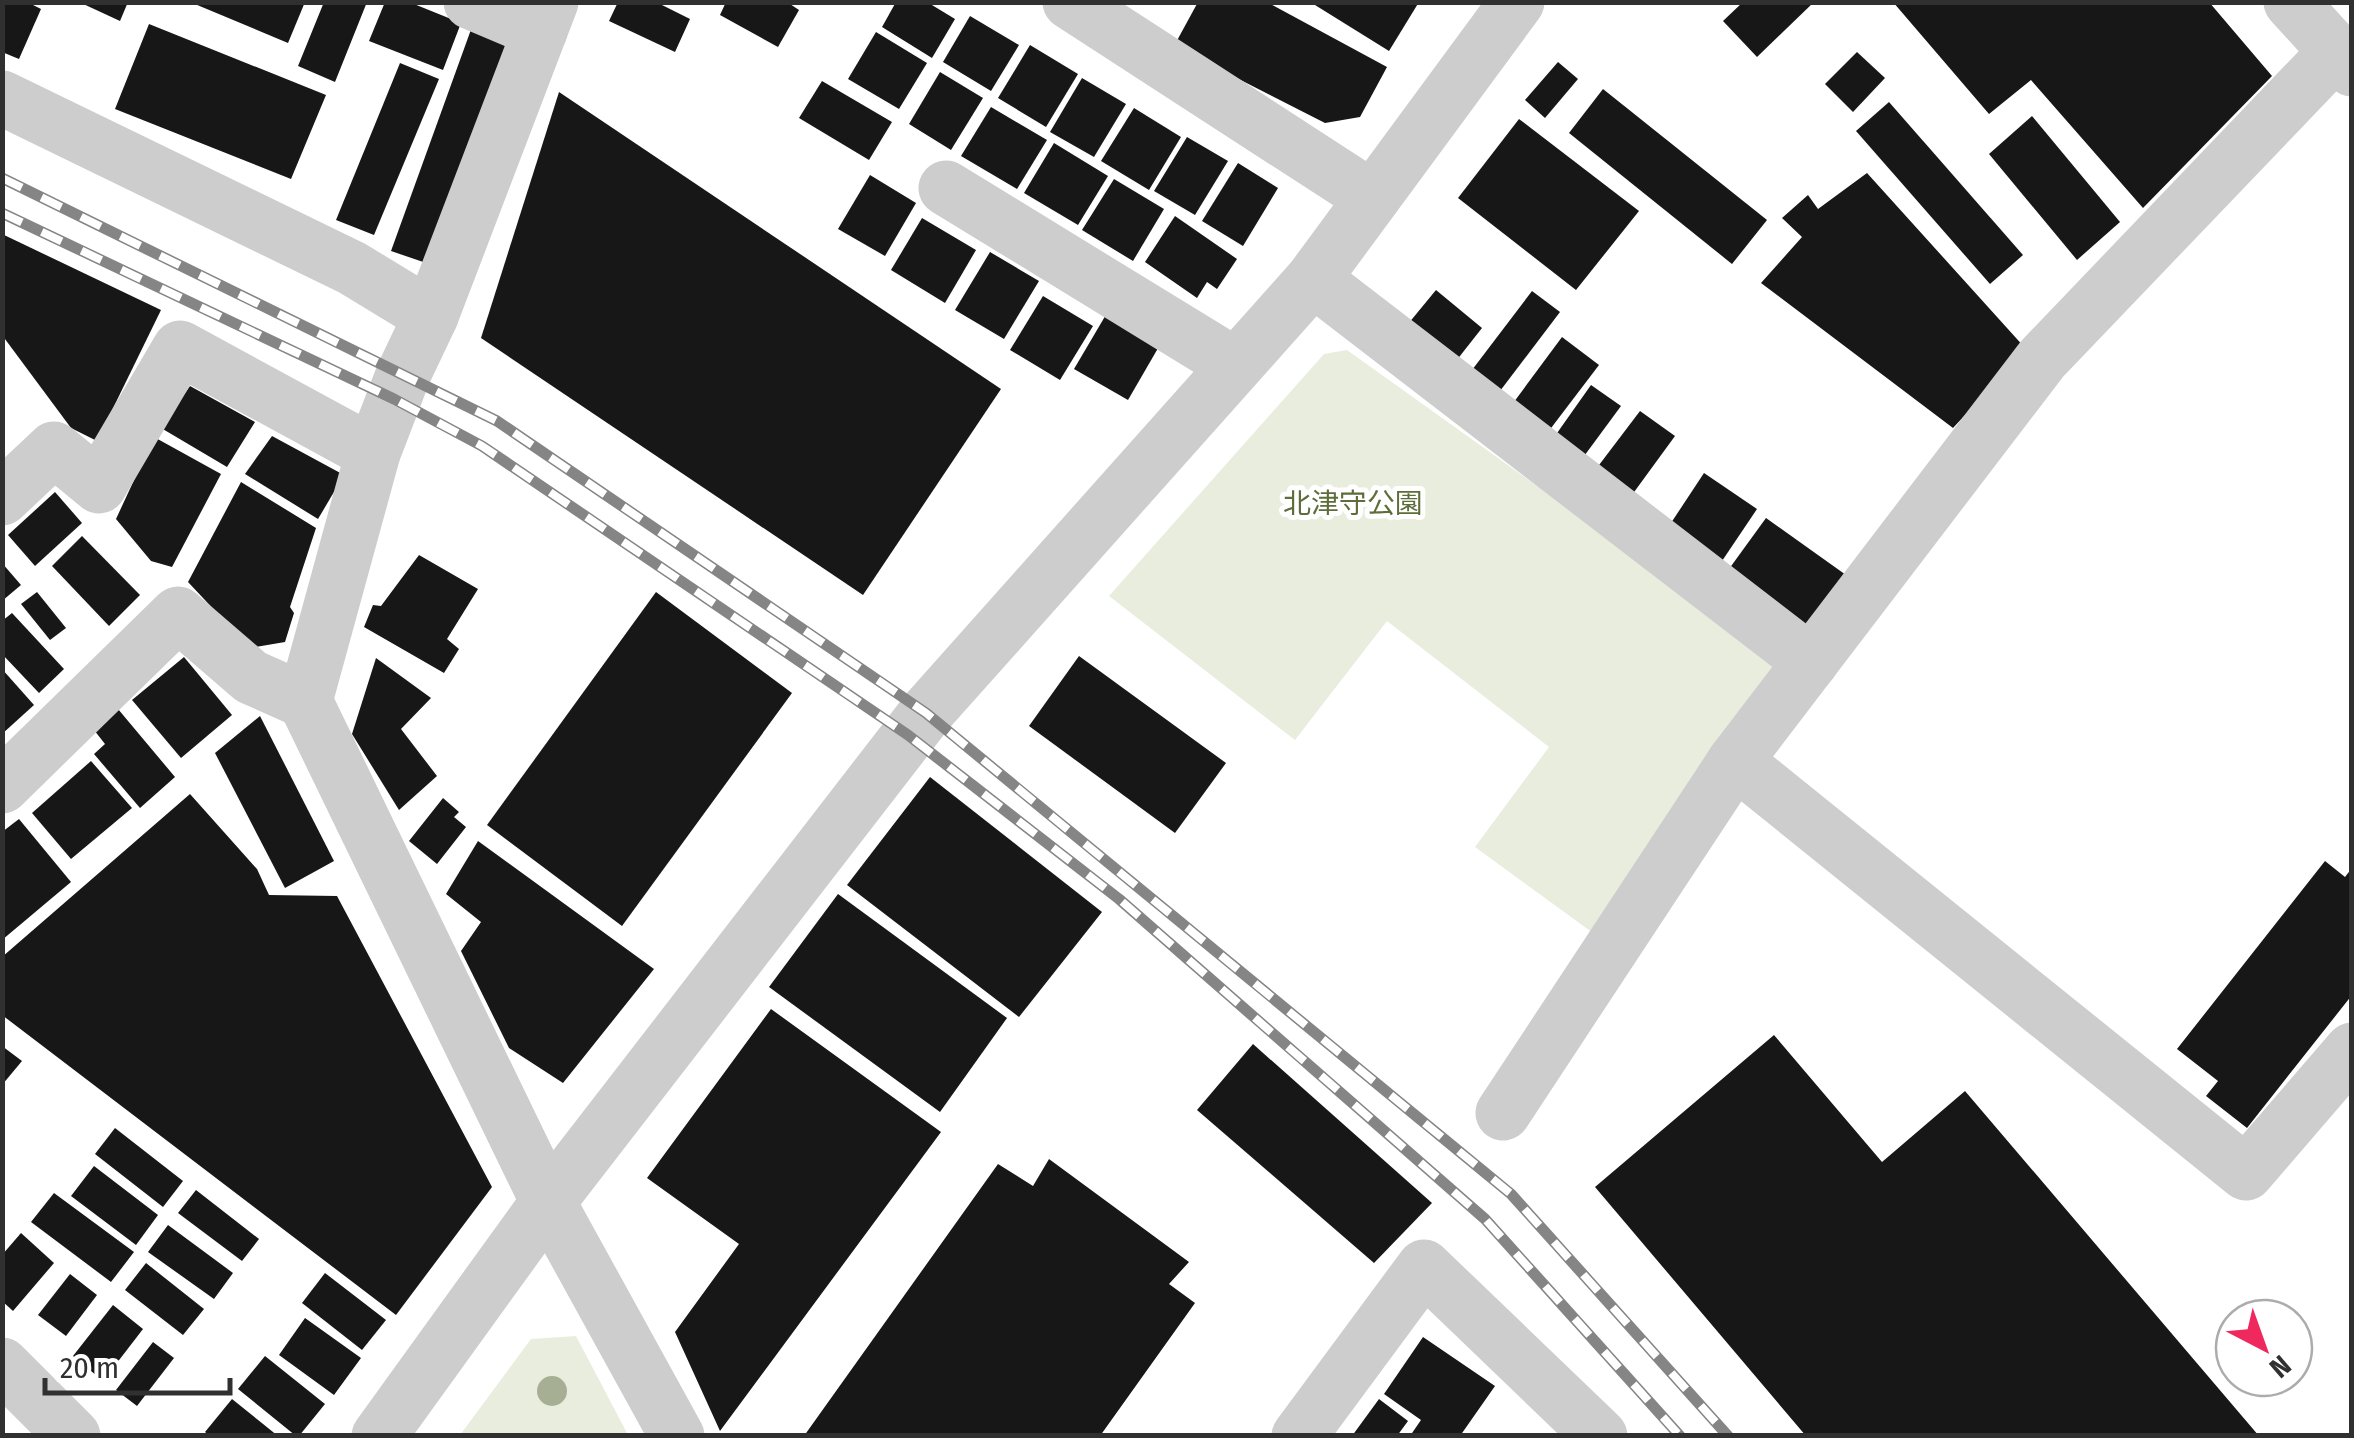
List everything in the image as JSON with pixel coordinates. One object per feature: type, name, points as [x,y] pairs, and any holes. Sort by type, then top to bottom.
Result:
[{"type":"street","points":[[305,700],[374,453],[403,375],[431,316],[545,17],[471,2]]},
{"type":"street","points":[[1070,2],[1371,197]]},
{"type":"street","points":[[379,1436],[548,1202],[926,714],[1312,279],[1517,2]]},
{"type":"street","points":[[1504,1113],[1735,761],[2042,359],[2344,61],[2291,2]]},
{"type":"street","points":[[2,98],[352,268],[431,316]]},
{"type":"street","points":[[946,188],[1236,365]]},
{"type":"street","points":[[1312,279],[1812,662]]},
{"type":"street","points":[[2,498],[54,450],[100,486],[180,348],[374,453]]},
{"type":"street","points":[[2,786],[178,614],[251,677],[305,700],[548,1202],[677,1436]]},
{"type":"street","points":[[1735,761],[2246,1174],[2352,1050]]},
{"type":"street","points":[[1299,1436],[1424,1267],[1600,1436]]},
{"type":"street","points":[[2,1365],[72,1436]]},
{"type":"green space","name":"北津守公園","points":[[1347,350],[1783,662],[1593,933],[1475,847],[1549,747],[1387,621],[1295,740],[1109,596],[1324,354]]},
{"type":"green space","points":[[576,1336],[628,1435],[460,1435],[531,1339]]},
{"type":"building","points":[[2,2],[27,2],[41,9],[19,59],[2,52]]},
{"type":"building","points":[[79,2],[128,2],[120,21]]},
{"type":"building","points":[[190,2],[305,2],[288,43]]},
{"type":"building","points":[[324,2],[367,2],[335,82],[298,66]]},
{"type":"building","points":[[385,2],[409,2],[461,23],[443,70],[369,41]]},
{"type":"building","points":[[618,2],[656,2],[690,19],[675,52],[609,21]]},
{"type":"building","points":[[726,2],[787,2],[799,10],[778,47],[720,15]]},
{"type":"building","points":[[896,2],[927,2],[955,19],[932,58],[882,27]]},
{"type":"building","points":[[1198,2],[1267,2],[1387,67],[1360,117],[1325,123],[1174,46]]},
{"type":"building","points":[[1419,2],[1389,51],[1315,5]]},
{"type":"building","points":[[1743,2],[1814,2],[1757,57],[1723,21]]},
{"type":"building","points":[[1893,2],[2209,2],[2272,76],[2143,208],[2031,80],[1989,114]]},
{"type":"building","points":[[970,16],[1019,45],[991,91],[943,62]]},
{"type":"building","points":[[149,24],[326,95],[291,179],[115,109]]},
{"type":"building","points":[[473,24],[515,39],[432,265],[391,251]]},
{"type":"building","points":[[876,32],[927,63],[899,109],[848,79]]},
{"type":"building","points":[[1030,45],[1078,74],[1046,127],[998,98]]},
{"type":"building","points":[[1857,52],[1885,78],[1853,112],[1825,84]]},
{"type":"building","points":[[1558,62],[1578,79],[1545,118],[1525,100]]},
{"type":"building","points":[[400,63],[439,79],[374,235],[336,220]]},
{"type":"building","points":[[940,72],[983,98],[951,150],[909,124]]},
{"type":"building","points":[[1082,78],[1126,104],[1094,157],[1050,132]]},
{"type":"building","points":[[822,81],[892,122],[869,160],[799,118]]},
{"type":"building","points":[[1603,89],[1767,220],[1732,264],[1569,133]]},
{"type":"building","points":[[559,92],[1001,389],[863,595],[481,338]]},
{"type":"building","points":[[1889,102],[2023,255],[1990,284],[1856,131]]},
{"type":"building","points":[[991,107],[1047,140],[1017,189],[961,156]]},
{"type":"building","points":[[1134,108],[1181,137],[1149,190],[1101,161]]},
{"type":"building","points":[[2032,116],[2120,222],[2077,260],[1989,154]]},
{"type":"building","points":[[1519,119],[1639,211],[1576,290],[1458,198]]},
{"type":"building","points":[[1187,137],[1228,161],[1195,215],[1154,191]]},
{"type":"building","points":[[1054,143],[1108,176],[1078,225],[1024,193]]},
{"type":"building","points":[[1238,163],[1278,188],[1243,246],[1202,221]]},
{"type":"building","points":[[1867,173],[2026,349],[1953,428],[1761,283],[1802,237],[1782,218],[1808,195],[1818,209]]},
{"type":"building","points":[[870,175],[916,203],[885,256],[838,229]]},
{"type":"building","points":[[1114,179],[1164,209],[1133,261],[1082,230]]},
{"type":"building","points":[[1175,216],[1237,259],[1217,289],[1207,282],[1197,298],[1145,262]]},
{"type":"building","points":[[922,218],[976,250],[945,303],[891,270]]},
{"type":"building","points":[[2,234],[161,310],[97,441],[71,428],[2,335]]},
{"type":"building","points":[[990,252],[1039,281],[1004,339],[955,310]]},
{"type":"building","points":[[1436,290],[1482,328],[1456,361],[1408,324]]},
{"type":"building","points":[[1532,291],[1560,312],[1500,391],[1472,370]]},
{"type":"building","points":[[1043,296],[1093,326],[1060,380],[1010,350]]},
{"type":"building","points":[[1107,313],[1161,343],[1128,400],[1074,369]]},
{"type":"building","points":[[1562,337],[1599,365],[1545,436],[1508,410]]},
{"type":"building","points":[[1591,385],[1621,406],[1579,463],[1550,443]]},
{"type":"building","points":[[190,386],[255,422],[227,467],[156,425]]},
{"type":"building","points":[[1640,411],[1675,436],[1629,499],[1593,473]]},
{"type":"building","points":[[272,436],[344,475],[318,519],[245,474]]},
{"type":"building","points":[[154,437],[221,474],[172,567],[151,561],[116,519]]},
{"type":"building","points":[[1704,473],[1757,509],[1722,561],[1669,526]]},
{"type":"building","points":[[241,482],[316,528],[290,607],[294,613],[285,642],[250,648],[188,582]]},
{"type":"building","points":[[55,492],[82,523],[35,566],[8,535]]},
{"type":"building","points":[[1766,518],[1846,575],[1801,637],[1721,580]]},
{"type":"building","points":[[82,536],[140,595],[109,626],[52,566]]},
{"type":"building","points":[[419,555],[478,589],[447,639],[459,649],[444,673],[364,627],[373,605],[381,606]]},
{"type":"building","points":[[2,563],[21,585],[2,601]]},
{"type":"building","points":[[37,592],[66,628],[50,640],[21,604]]},
{"type":"building","points":[[656,592],[792,693],[622,926],[487,825]]},
{"type":"building","points":[[12,613],[64,669],[39,693],[2,654],[2,621]]},
{"type":"building","points":[[1079,656],[1226,763],[1175,833],[1029,726]]},
{"type":"building","points":[[184,657],[232,715],[181,758],[132,700]]},
{"type":"building","points":[[376,658],[431,698],[401,729],[437,776],[399,810],[352,734]]},
{"type":"building","points":[[2,669],[34,705],[2,734]]},
{"type":"building","points":[[118,709],[175,777],[140,808],[94,754],[105,744],[94,730]]},
{"type":"building","points":[[260,716],[334,861],[285,888],[215,753]]},
{"type":"building","points":[[91,761],[132,808],[71,859],[32,813]]},
{"type":"building","points":[[930,777],[1102,912],[1019,1017],[847,885]]},
{"type":"building","points":[[190,794],[257,869],[269,895],[337,896],[492,1187],[396,1315],[2,1015],[2,957]]},
{"type":"building","points":[[443,798],[459,812],[454,817],[466,827],[437,864],[409,841]]},
{"type":"building","points":[[19,819],[71,882],[2,940],[2,832]]},
{"type":"building","points":[[478,841],[654,969],[563,1083],[509,1048],[461,951],[481,922],[446,894]]},
{"type":"building","points":[[2325,861],[2345,877],[2352,868],[2352,995],[2247,1128],[2206,1096],[2218,1081],[2177,1049]]},
{"type":"building","points":[[838,894],[1007,1018],[940,1112],[769,987]]},
{"type":"building","points":[[771,1009],[941,1132],[720,1431],[675,1332],[739,1244],[647,1178]]},
{"type":"building","points":[[1774,1035],[1882,1162],[1965,1091],[2214,1383],[2214,1398],[2227,1398],[2259,1436],[1806,1436],[1595,1187]]},
{"type":"building","points":[[1253,1044],[1432,1203],[1374,1263],[1197,1110]]},
{"type":"building","points":[[2,1046],[22,1061],[2,1085]]},
{"type":"building","points":[[115,1128],[183,1181],[163,1207],[95,1154]]},
{"type":"building","points":[[1049,1159],[1189,1262],[1169,1284],[1195,1303],[1100,1436],[804,1436],[998,1164],[1033,1186]]},
{"type":"building","points":[[94,1166],[158,1215],[136,1245],[71,1196]]},
{"type":"building","points":[[196,1190],[259,1239],[242,1261],[178,1213]]},
{"type":"building","points":[[54,1193],[134,1252],[111,1282],[31,1222]]},
{"type":"building","points":[[168,1225],[233,1273],[214,1299],[148,1252]]},
{"type":"building","points":[[21,1233],[54,1263],[13,1311],[2,1301],[2,1255]]},
{"type":"building","points":[[146,1263],[204,1309],[183,1335],[125,1290]]},
{"type":"building","points":[[325,1273],[386,1320],[362,1350],[302,1303]]},
{"type":"building","points":[[70,1274],[97,1295],[66,1336],[38,1315]]},
{"type":"building","points":[[113,1305],[143,1329],[103,1381],[73,1356]]},
{"type":"building","points":[[305,1318],[361,1358],[334,1395],[279,1355]]},
{"type":"building","points":[[1423,1337],[1495,1386],[1460,1436],[1410,1436],[1421,1420],[1384,1394]]},
{"type":"building","points":[[153,1342],[174,1358],[137,1406],[116,1390]]},
{"type":"building","points":[[265,1356],[325,1404],[299,1436],[238,1389]]},
{"type":"building","points":[[232,1399],[278,1436],[210,1436],[205,1432]]},
{"type":"building","points":[[1379,1399],[1408,1421],[1397,1436],[1352,1436]]},
{"type":"railway","points":[[2,178],[497,421],[926,713],[1511,1194],[1728,1436]]},
{"type":"railway","points":[[2,213],[394,399],[482,446],[908,735],[1119,899],[1485,1219],[1680,1436]]}]
